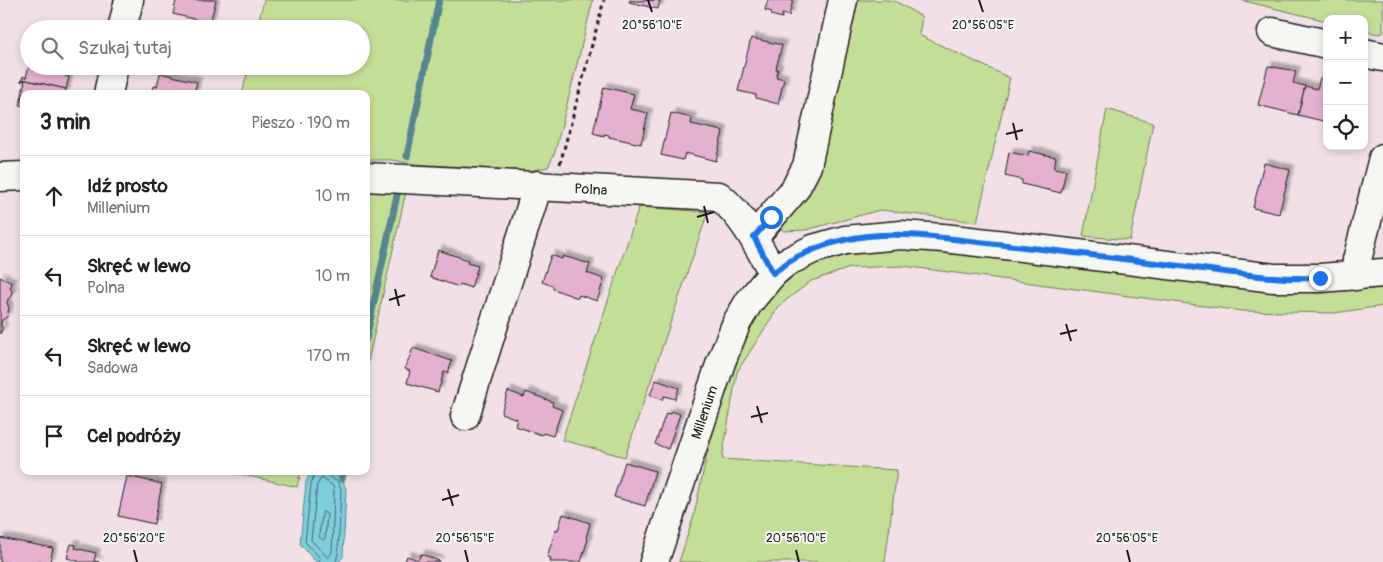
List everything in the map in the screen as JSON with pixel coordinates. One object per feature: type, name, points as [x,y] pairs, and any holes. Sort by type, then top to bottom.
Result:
[{"type":"street","points":[[124,20],[129,0]]},
{"type":"street","points":[[754,237],[795,189],[807,166],[843,0]]},
{"type":"street","points":[[1272,32],[1323,43]]},
{"type":"street","points":[[1368,54],[1383,57]]},
{"type":"street","points":[[109,90],[112,75]]},
{"type":"street","points":[[1356,276],[1357,260],[1383,158]]},
{"type":"street","points":[[0,177],[20,176]]},
{"type":"street","name":"Polna","points":[[370,177],[719,196],[732,207],[754,237],[773,273]]},
{"type":"street","points":[[465,416],[546,186]]},
{"type":"street","name":"Millenium","points":[[654,562],[737,322],[749,302],[773,273],[802,254],[829,244],[858,238],[901,235],[1005,245],[1274,278],[1294,279],[1383,273]]},
{"type":"path","points":[[546,186],[604,0]]},
{"type":"green space","points":[[264,0],[593,0],[555,152],[548,167],[530,171],[415,164],[392,160],[370,160],[370,90],[243,90],[247,75],[370,75],[370,20],[259,20]]},
{"type":"green space","points":[[855,0],[888,0],[897,2],[922,17],[919,35],[1010,78],[977,222],[880,210],[806,230],[783,231],[782,216]]},
{"type":"green space","points":[[1240,0],[1383,0],[1383,33],[1368,32],[1368,15],[1323,15],[1323,20]]},
{"type":"green space","points":[[1107,109],[1153,123],[1130,240],[1083,236]]},
{"type":"green space","points":[[407,187],[370,352],[370,188]]},
{"type":"green space","points":[[639,207],[708,212],[625,457],[562,440]]},
{"type":"green space","points":[[887,246],[1270,289],[1326,291],[1383,288],[1383,306],[1334,313],[1242,311],[903,266],[850,268],[811,281],[779,306],[737,372],[722,459],[897,470],[885,562],[679,562],[694,515],[707,454],[730,370],[748,327],[777,289],[810,264],[848,249]]},
{"type":"green space","points":[[244,475],[300,475],[297,487]]},
{"type":"water","points":[[309,475],[335,475],[342,479],[346,489],[343,557],[339,562],[316,562],[300,544],[306,482]]},
{"type":"building","points":[[173,0],[216,0],[211,20],[198,20],[173,14],[176,1]]},
{"type":"building","points":[[630,0],[660,0],[658,9],[629,2]]},
{"type":"building","points":[[768,0],[793,0],[789,16],[782,14],[782,18],[771,15],[772,12],[765,10]]},
{"type":"building","points":[[751,38],[782,45],[776,69],[778,69],[776,77],[784,79],[778,104],[756,98],[756,95],[738,91]]},
{"type":"building","points":[[1268,66],[1296,71],[1293,83],[1305,86],[1298,115],[1258,105]]},
{"type":"building","points":[[27,75],[65,75],[69,77],[66,89],[22,79],[23,76],[26,78]]},
{"type":"building","points":[[160,75],[168,75],[197,82],[195,90],[152,90],[153,86],[157,87]]},
{"type":"building","points":[[1320,78],[1323,79],[1323,121],[1298,115],[1305,86],[1317,89]]},
{"type":"building","points":[[22,79],[66,89],[23,90],[25,80],[21,82]]},
{"type":"building","points":[[604,87],[634,94],[630,109],[648,113],[641,144],[609,137],[609,135],[604,134],[604,136],[593,133]]},
{"type":"building","points":[[671,113],[692,118],[691,124],[723,131],[716,161],[685,153],[683,160],[661,155]]},
{"type":"building","points":[[1029,151],[1056,157],[1054,168],[1066,170],[1061,193],[1022,184],[1022,180],[1005,176],[1009,152],[1028,156]]},
{"type":"building","points":[[1264,163],[1290,170],[1279,214],[1253,208]]},
{"type":"building","points":[[438,250],[468,260],[467,263],[478,266],[471,288],[460,284],[459,287],[430,277]]},
{"type":"building","points":[[551,255],[562,259],[563,256],[590,264],[587,273],[604,279],[597,301],[579,295],[578,298],[553,289],[553,286],[542,282]]},
{"type":"building","points":[[0,277],[12,283],[10,288],[12,291],[7,303],[9,308],[7,317],[2,320],[1,325],[3,328],[0,334]]},
{"type":"building","points":[[413,348],[452,361],[448,373],[444,372],[438,392],[407,383],[410,371],[405,369]]},
{"type":"building","points":[[656,380],[679,388],[675,399],[664,396],[662,400],[650,395]]},
{"type":"building","points":[[508,391],[524,397],[526,392],[553,402],[552,406],[562,410],[553,436],[543,433],[542,435],[515,426],[517,419],[501,413]]},
{"type":"building","points":[[671,411],[680,414],[668,449],[655,444],[666,413],[670,414]]},
{"type":"building","points":[[625,462],[655,471],[645,506],[614,497]]},
{"type":"building","points":[[127,476],[162,484],[154,524],[118,516]]},
{"type":"building","points":[[563,514],[590,523],[586,538],[588,539],[581,562],[550,562],[551,558],[547,557]]},
{"type":"building","points":[[0,538],[53,548],[50,562],[0,562]]},
{"type":"building","points":[[71,544],[76,545],[75,548],[96,553],[94,561],[99,562],[78,562],[67,558]]},
{"type":"building","points":[[421,554],[439,562],[405,562],[407,556],[418,560]]},
{"type":"waterway","points":[[407,156],[439,0]]},
{"type":"waterway","points":[[370,320],[397,195]]},
{"type":"waterway","points":[[342,475],[342,479]]},
{"type":"route","points":[[771,217],[754,237],[773,273],[802,254],[829,244],[871,236],[901,235],[1005,245],[1274,278],[1320,278]]}]
